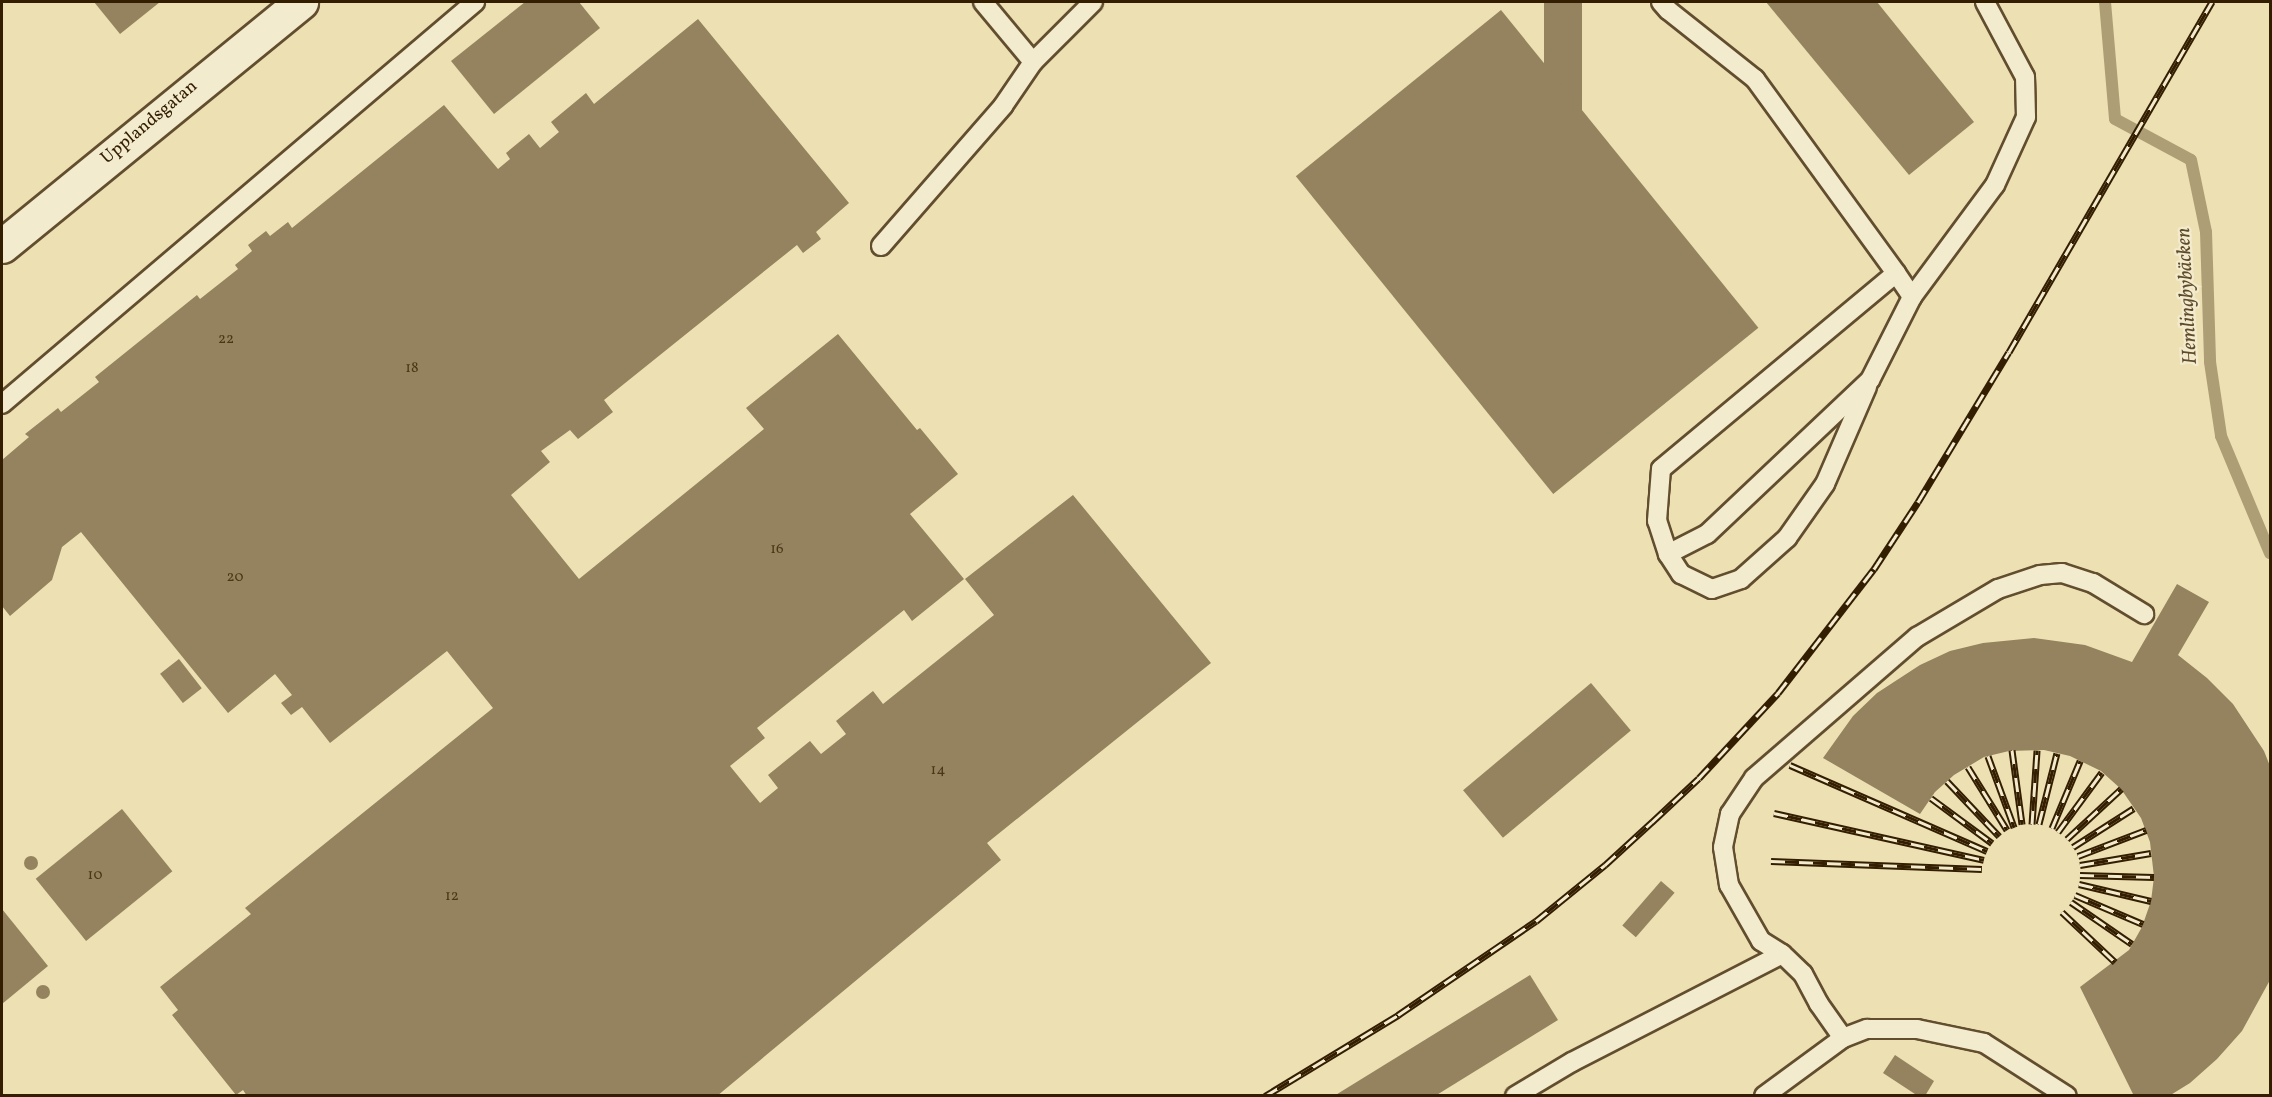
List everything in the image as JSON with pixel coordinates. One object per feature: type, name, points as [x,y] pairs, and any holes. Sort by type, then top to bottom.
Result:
[{"type":"main road","name":"Upplandsgatan","points":[[2,246],[301,2]]},
{"type":"lane","points":[[2,404],[475,2]]},
{"type":"lane","points":[[983,2],[1033,63]]},
{"type":"lane","points":[[881,246],[995,114],[1033,63],[1093,2]]},
{"type":"lane","points":[[1661,2],[1755,79],[1912,297]]},
{"type":"lane","points":[[1896,273],[1661,469],[1657,521],[1668,554],[1681,574],[1712,589],[1741,579],[1787,538],[1825,484],[1870,380],[1912,297],[1995,185],[2026,117],[2025,77],[1984,2]]},
{"type":"lane","points":[[1668,554],[1707,534],[1870,380]]},
{"type":"lane","points":[[1843,1038],[1803,974],[1782,954],[1761,941],[1752,929],[1729,885],[1723,847],[1730,814],[1754,778],[1917,637],[1998,589],[2040,575],[2062,573],[2093,583],[2144,615]]},
{"type":"lane","points":[[1515,1095],[1572,1062],[1782,954]]},
{"type":"lane","points":[[1764,1095],[1843,1038],[1868,1029],[1917,1029],[1984,1043],[2067,1095]]},
{"type":"building","points":[[94,2],[160,2],[120,34]]},
{"type":"building","points":[[525,2],[579,2],[600,28],[494,114],[451,61]]},
{"type":"building","points":[[1544,2],[1582,2],[1582,367],[1544,367]]},
{"type":"building","points":[[1766,2],[1877,2],[1974,122],[1909,175]]},
{"type":"building","points":[[1501,10],[1758,328],[1553,494],[1296,176]]},
{"type":"building","points":[[698,19],[849,203],[816,232],[821,239],[803,253],[797,245],[604,400],[613,412],[578,439],[570,430],[541,451],[550,462],[511,495],[579,579],[764,429],[746,408],[838,334],[917,430],[920,428],[958,474],[910,514],[964,579],[912,621],[904,610],[757,728],[765,738],[730,766],[760,803],[778,788],[768,775],[810,741],[821,754],[846,734],[836,721],[873,691],[883,704],[994,615],[965,579],[1073,495],[1211,663],[987,843],[1001,860],[717,1096],[247,1096],[243,1090],[236,1095],[172,1015],[178,1010],[160,987],[251,914],[245,908],[493,708],[447,651],[330,743],[302,707],[291,715],[281,703],[292,695],[275,674],[228,713],[81,532],[62,547],[52,580],[10,616],[2,606],[2,460],[29,437],[25,434],[58,408],[61,412],[99,382],[95,377],[197,295],[200,299],[238,269],[235,265],[252,251],[248,245],[266,231],[270,236],[288,222],[292,228],[444,105],[498,169],[510,159],[506,153],[529,134],[540,148],[559,132],[551,122],[586,93],[594,104]]},
{"type":"building","points":[[2177,584],[2209,602],[2178,655],[2207,678],[2233,704],[2264,751],[2270,766],[2270,980],[2242,1031],[2217,1059],[2190,1083],[2169,1096],[2134,1096],[2080,987],[2129,950],[2142,927],[2151,901],[2154,877],[2150,842],[2141,818],[2121,789],[2101,771],[2070,756],[2044,750],[2009,751],[1984,757],[1954,775],[1935,792],[1920,814],[1823,758],[1853,716],[1877,693],[1920,665],[1950,651],[1983,643],[2034,638],[2085,645],[2132,662]]},
{"type":"building","points":[[179,659],[202,688],[183,703],[160,674]]},
{"type":"building","points":[[1591,683],[1631,730],[1503,838],[1463,790]]},
{"type":"building","points":[[122,809],[172,871],[86,941],[36,879]]},
{"type":"building","points":[[28,856],[34,856],[38,863],[34,870],[28,870],[24,866],[24,860]]},
{"type":"building","points":[[1661,881],[1675,893],[1636,937],[1622,926]]},
{"type":"building","points":[[2,909],[48,966],[2,1004]]},
{"type":"building","points":[[1530,975],[1558,1020],[1435,1096],[1334,1096]]},
{"type":"building","points":[[40,985],[46,985],[50,992],[46,999],[40,999],[36,995],[36,989]]},
{"type":"building","points":[[1895,1055],[1934,1081],[1925,1096],[1918,1096],[1883,1073]]},
{"type":"waterway","name":"Hemlingbybäcken","points":[[2105,2],[2115,119],[2191,160],[2206,232],[2210,362],[2221,436],[2270,553]]},
{"type":"railway","points":[[1265,1096],[1398,1015],[1536,921],[1605,865],[1699,778],[1778,693],[1874,569],[1918,502],[2009,352],[2212,2]]},
{"type":"railway","points":[[2012,750],[2022,824]]},
{"type":"railway","points":[[2032,824],[2037,750]]},
{"type":"railway","points":[[2039,824],[2057,753]]},
{"type":"railway","points":[[1988,756],[2014,827]]},
{"type":"railway","points":[[2052,828],[2080,761]]},
{"type":"railway","points":[[1790,765],[1987,851]]},
{"type":"railway","points":[[1968,767],[2007,830]]},
{"type":"railway","points":[[2058,832],[2102,772]]},
{"type":"railway","points":[[1947,781],[1999,836]]},
{"type":"railway","points":[[2067,839],[2121,789]]},
{"type":"railway","points":[[1931,798],[1992,843]]},
{"type":"railway","points":[[2073,847],[2134,808]]},
{"type":"railway","points":[[1774,813],[1984,860]]},
{"type":"railway","points":[[2078,856],[2146,830]]},
{"type":"railway","points":[[2080,865],[2151,853]]},
{"type":"railway","points":[[1771,861],[1982,869]]},
{"type":"railway","points":[[2080,875],[2154,877]]},
{"type":"railway","points":[[2079,884],[2151,901]]},
{"type":"railway","points":[[2075,895],[2143,924]]},
{"type":"railway","points":[[2071,902],[2132,944]]},
{"type":"railway","points":[[2062,912],[2115,962]]}]
